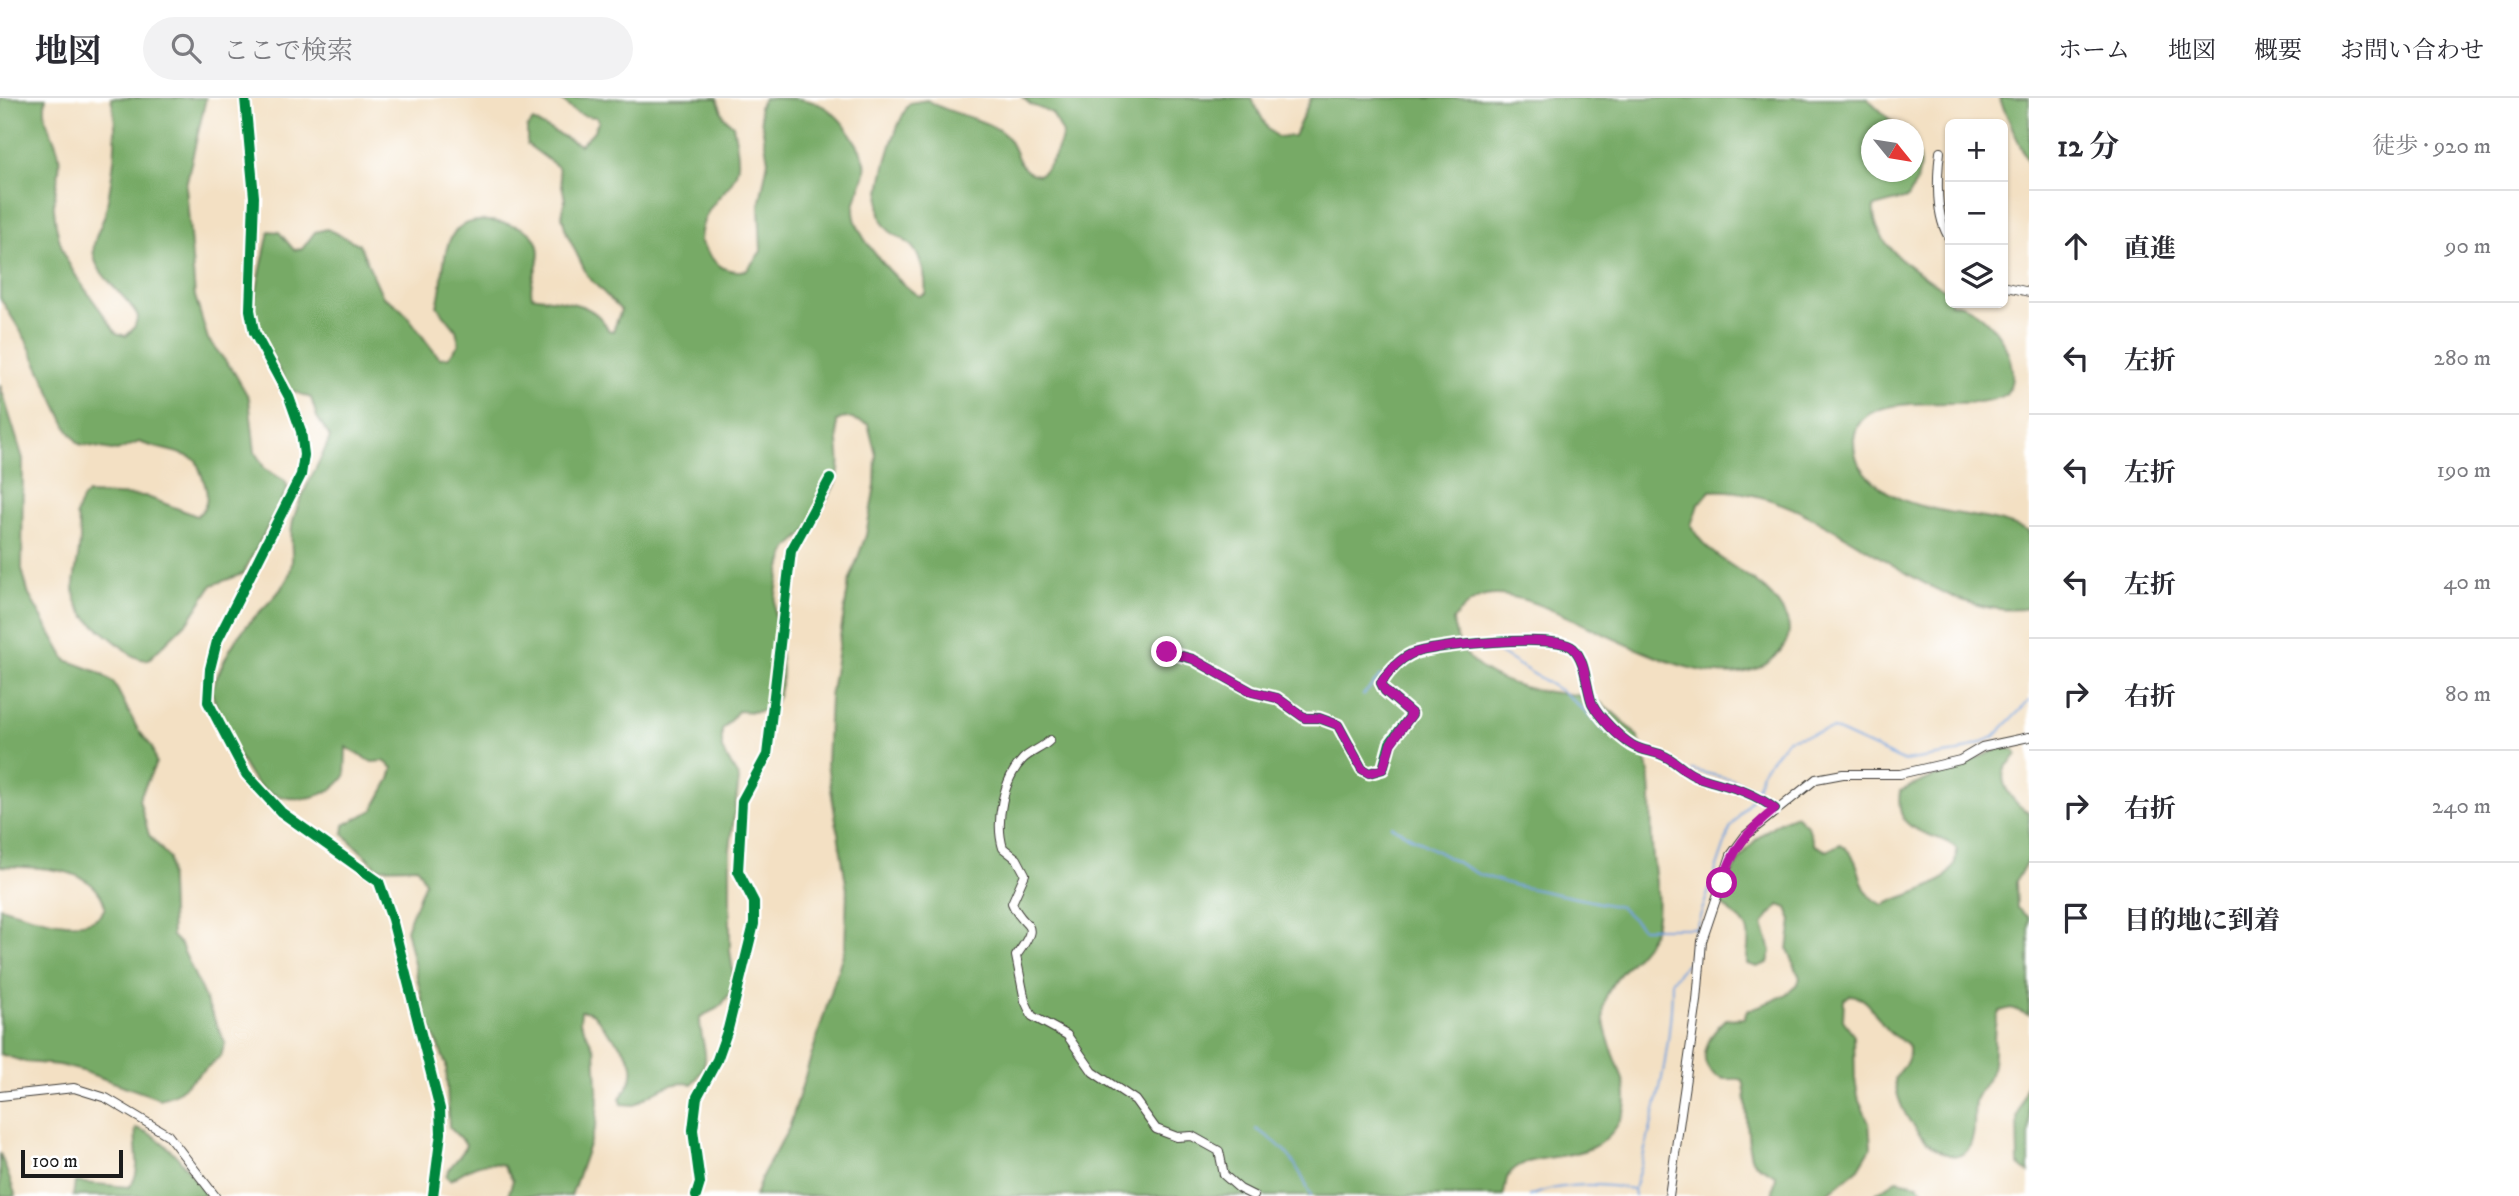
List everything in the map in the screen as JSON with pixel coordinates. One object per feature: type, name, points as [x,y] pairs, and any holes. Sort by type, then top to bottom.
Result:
[{"type":"street","points":[[245,98],[254,197],[250,310],[254,332],[289,397],[301,431],[303,467],[218,641],[211,668],[208,702],[233,751],[257,789],[281,812],[379,882],[392,919],[440,1109],[441,1133],[433,1196]]},
{"type":"street","points":[[1940,152],[1941,207],[1945,230]]},
{"type":"street","points":[[2008,287],[2029,292]]},
{"type":"street","points":[[696,1196],[700,1183],[693,1130],[696,1097],[717,1060],[728,1029],[754,924],[754,902],[738,871],[742,800],[767,755],[791,551],[830,479]]},
{"type":"street","points":[[1167,652],[1193,659],[1252,692],[1277,698],[1305,718],[1319,718],[1338,725],[1362,769],[1369,773],[1383,769],[1391,743],[1412,714],[1385,691],[1381,683],[1390,669],[1404,659],[1427,650],[1472,643],[1546,641],[1564,644],[1574,649],[1581,663],[1593,704],[1629,744],[1674,760],[1696,777],[1725,783],[1757,796],[1775,809]]},
{"type":"street","points":[[1669,1196],[1697,1001],[1702,941],[1731,855],[1745,836],[1775,809],[1816,779],[1843,774],[1900,774],[1960,760],[1982,747],[2029,737]]},
{"type":"street","points":[[1050,740],[1018,766],[1005,793],[1001,818],[1003,848],[1017,859],[1025,874],[1012,903],[1030,925],[1031,935],[1016,956],[1024,982],[1025,1001],[1032,1016],[1067,1035],[1093,1072],[1135,1100],[1156,1129],[1177,1137],[1192,1136],[1219,1151],[1224,1175],[1240,1189],[1254,1196]]},
{"type":"street","points":[[0,1096],[74,1088],[88,1090],[106,1098],[168,1135],[215,1196]]},
{"type":"green space","points":[[0,98],[46,98],[45,115],[59,155],[54,209],[62,247],[76,275],[116,333],[126,336],[134,328],[138,316],[101,272],[94,256],[113,168],[115,125],[111,98],[206,98],[186,185],[195,296],[208,339],[234,372],[249,398],[255,452],[265,469],[285,481],[288,488],[243,574],[212,585],[190,619],[149,659],[140,659],[128,652],[90,621],[78,605],[74,585],[80,539],[76,515],[82,499],[88,494],[145,496],[197,516],[206,504],[206,490],[196,460],[139,442],[117,451],[79,444],[68,430],[26,340],[0,298]]},
{"type":"green space","points":[[560,98],[717,98],[724,117],[733,125],[738,164],[731,183],[706,215],[700,241],[719,265],[738,271],[747,270],[761,251],[759,206],[768,161],[759,107],[764,98],[804,100],[824,107],[841,121],[864,158],[865,174],[854,209],[861,232],[878,258],[919,296],[925,294],[920,260],[913,247],[885,227],[880,212],[886,162],[891,144],[910,103],[927,100],[999,130],[1006,136],[1026,170],[1039,175],[1054,157],[1063,134],[1052,113],[1031,105],[1023,98],[1251,98],[1268,129],[1277,137],[1294,136],[1311,98],[1867,98],[1889,119],[1861,119],[1861,182],[1916,182],[1908,198],[1874,207],[1875,221],[1881,234],[1900,258],[1945,290],[1945,308],[1968,308],[1978,313],[1990,325],[2001,339],[2012,369],[2011,383],[2005,395],[1988,401],[1894,406],[1874,411],[1860,422],[1854,440],[1856,456],[1860,465],[1876,483],[1895,496],[1916,505],[1985,518],[2029,532],[2029,608],[1991,608],[1952,596],[1913,577],[1794,509],[1752,495],[1710,491],[1698,505],[1691,525],[1711,551],[1766,591],[1778,604],[1789,625],[1787,640],[1779,653],[1749,671],[1717,673],[1681,666],[1643,652],[1569,617],[1507,596],[1490,595],[1476,599],[1459,613],[1453,620],[1457,637],[1464,651],[1487,672],[1517,685],[1597,701],[1626,724],[1638,738],[1644,753],[1651,791],[1652,844],[1658,903],[1656,923],[1647,943],[1611,987],[1606,997],[1604,1013],[1605,1028],[1625,1087],[1623,1114],[1612,1133],[1598,1144],[1581,1152],[1531,1161],[1518,1167],[1508,1176],[1503,1196],[755,1196],[763,1174],[789,1128],[845,947],[847,890],[827,764],[830,697],[849,582],[866,535],[875,486],[876,455],[868,424],[845,417],[837,421],[837,479],[804,534],[788,549],[781,567],[774,611],[782,671],[778,696],[767,709],[756,712],[738,711],[722,730],[722,749],[739,779],[730,849],[730,950],[735,986],[720,1007],[700,1017],[705,1052],[704,1066],[692,1084],[668,1086],[634,1105],[622,1104],[620,1098],[632,1076],[629,1058],[593,1014],[581,1011],[580,1022],[595,1050],[598,1102],[596,1125],[571,1196],[508,1196],[513,1180],[503,1165],[495,1163],[475,1166],[450,1180],[446,1176],[448,1171],[466,1144],[449,1127],[446,1064],[426,1017],[406,929],[425,882],[417,867],[378,868],[343,834],[344,825],[373,810],[393,768],[384,761],[372,762],[346,747],[345,776],[337,785],[316,796],[278,796],[257,784],[244,767],[211,691],[239,636],[280,590],[289,575],[296,510],[330,437],[317,417],[311,398],[289,390],[260,334],[252,311],[269,231],[279,232],[294,250],[302,249],[315,232],[327,229],[359,244],[383,297],[408,316],[440,358],[449,357],[459,344],[456,330],[437,306],[445,257],[455,232],[465,224],[481,221],[516,226],[529,232],[535,239],[539,254],[532,282],[532,296],[565,301],[586,308],[602,320],[608,330],[613,331],[621,310],[588,277],[566,232],[562,216],[565,199],[558,167],[527,144],[527,128],[533,121],[580,145],[593,132],[599,121],[596,117],[585,116]]},
{"type":"green space","points":[[1999,98],[2029,98],[2029,165],[2028,163]]},
{"type":"green space","points":[[0,385],[23,459],[22,569],[29,595],[66,660],[98,672],[114,683],[137,728],[152,747],[156,763],[139,799],[149,835],[169,858],[172,936],[181,945],[225,1043],[221,1056],[175,1094],[160,1099],[82,1071],[59,1065],[25,1062],[0,1054],[0,907],[41,919],[73,923],[87,922],[98,917],[105,907],[99,893],[77,876],[61,871],[0,866]]},
{"type":"green space","points":[[2003,747],[2015,750],[2017,754],[2006,767],[2005,787],[2013,799],[2029,812],[2029,857],[2016,881],[2017,908],[2029,918],[2029,1015],[2011,1008],[2000,1011],[1997,1017],[1992,1069],[1976,1098],[1973,1135],[1967,1150],[1961,1155],[1945,1153],[1915,1129],[1901,1105],[1895,1079],[1908,1059],[1908,1045],[1888,1031],[1870,1006],[1858,997],[1850,995],[1844,1000],[1843,1020],[1854,1035],[1855,1079],[1859,1101],[1869,1122],[1871,1148],[1859,1168],[1825,1196],[1772,1196],[1776,1176],[1755,1163],[1751,1156],[1743,1080],[1724,1079],[1712,1073],[1707,1066],[1706,1050],[1714,1033],[1726,1019],[1744,1018],[1747,1011],[1785,995],[1797,985],[1800,978],[1788,949],[1792,920],[1787,908],[1779,905],[1763,924],[1771,951],[1768,963],[1757,967],[1747,964],[1747,929],[1720,900],[1732,872],[1758,838],[1782,821],[1796,815],[1808,826],[1814,845],[1827,851],[1840,844],[1849,852],[1867,893],[1884,905],[1930,887],[1949,873],[1955,862],[1957,848],[1909,825],[1899,806],[1900,791]]},
{"type":"green space","points":[[2029,1076],[2029,1173],[2018,1164],[2017,1118]]},
{"type":"green space","points":[[136,1128],[147,1132],[167,1147],[207,1196],[73,1196],[75,1182],[129,1187],[137,1166]]},
{"type":"green space","points":[[0,1153],[16,1196],[0,1196]]},
{"type":"green space","points":[[1897,1180],[1917,1184],[1929,1196],[1872,1196]]},
{"type":"waterway","points":[[1488,646],[1566,694],[1604,730],[1614,735]]},
{"type":"waterway","points":[[1403,663],[1434,653]]},
{"type":"waterway","points":[[1363,695],[1381,676]]},
{"type":"waterway","points":[[1755,794],[1763,769],[1788,739],[1833,729],[1903,761],[1957,753],[1994,737],[2029,701]]},
{"type":"waterway","points":[[1692,770],[1731,779],[1757,790]]},
{"type":"waterway","points":[[1635,1196],[1634,1189],[1655,1111],[1665,1060],[1672,980],[1688,962],[1696,928],[1730,829],[1752,798]]},
{"type":"waterway","points":[[1391,826],[1478,874],[1513,885],[1620,907],[1642,928],[1695,928]]},
{"type":"waterway","points":[[1256,1129],[1290,1157],[1311,1196]]},
{"type":"waterway","points":[[1530,1196],[1555,1188],[1580,1185],[1633,1189]]},
{"type":"cycle path","points":[[245,98],[254,197],[250,310],[254,332],[289,397],[301,431],[304,455],[301,475],[217,641],[210,669],[208,702],[246,774],[281,812],[379,882],[392,919],[440,1109],[441,1133],[433,1196]]},
{"type":"cycle path","points":[[696,1196],[700,1183],[693,1130],[697,1097],[717,1060],[728,1029],[754,924],[754,902],[738,871],[742,801],[767,755],[791,551],[830,479]]},
{"type":"cycle path","points":[[1167,652],[1193,659],[1252,692],[1277,698],[1305,718],[1319,718],[1338,725],[1362,769],[1369,773],[1383,769],[1390,743],[1412,714],[1385,691],[1381,683],[1402,659],[1423,651],[1467,644],[1520,641],[1562,644],[1573,648],[1581,659],[1595,708],[1610,726],[1632,745],[1667,757],[1693,775],[1747,793],[1775,809]]},
{"type":"route","points":[[1167,652],[1193,659],[1252,692],[1277,698],[1305,718],[1332,721],[1345,734],[1362,769],[1369,773],[1383,769],[1395,735],[1409,722],[1412,714],[1385,691],[1381,683],[1390,669],[1404,659],[1427,650],[1472,643],[1546,641],[1564,644],[1574,649],[1581,663],[1593,704],[1629,744],[1674,760],[1696,777],[1725,783],[1757,796],[1775,809],[1745,836],[1731,855],[1722,883]]}]
